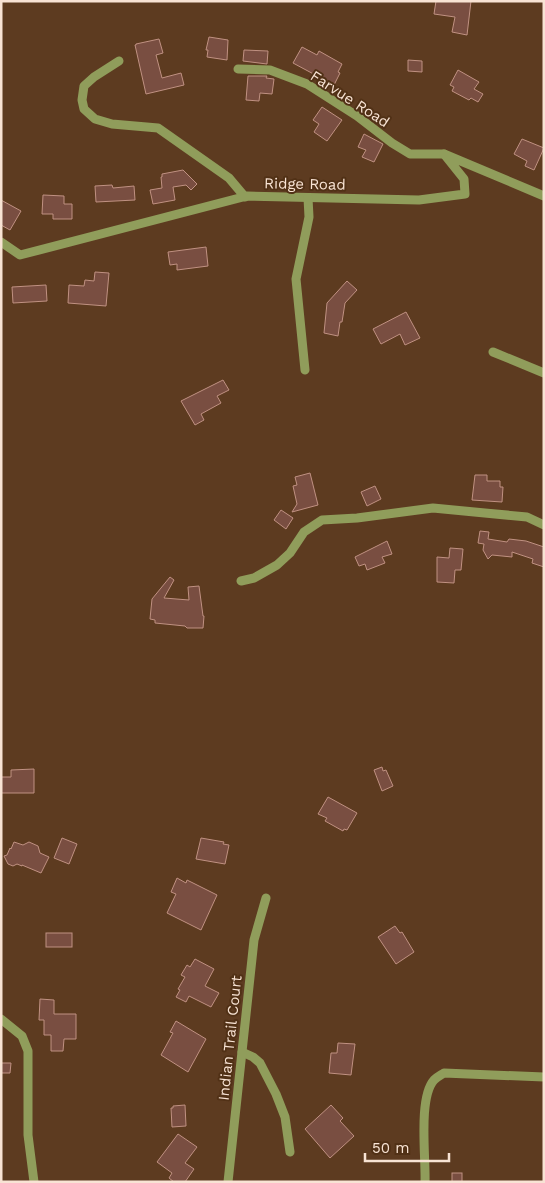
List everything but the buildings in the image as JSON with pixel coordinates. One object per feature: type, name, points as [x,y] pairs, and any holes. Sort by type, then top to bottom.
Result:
[{"type":"street","points":[[119,61],[94,77],[84,86],[82,100],[84,109],[94,119],[112,124],[158,128],[229,178],[245,197]]},
{"type":"street","name":"Farvue Road","points":[[238,69],[270,70],[306,84],[357,116],[392,143],[410,154],[444,154]]},
{"type":"street","points":[[444,154],[544,196]]},
{"type":"street","name":"Ridge Road","points":[[1,242],[20,255],[245,197],[419,200],[465,194],[464,179],[444,154]]},
{"type":"street","points":[[305,370],[296,279],[309,217],[308,198]]},
{"type":"street","points":[[493,352],[544,373]]},
{"type":"street","points":[[241,581],[254,578],[277,564],[290,553],[304,532],[322,520],[357,518],[433,508],[527,518],[544,525]]},
{"type":"street","name":"Indian Trail Court","points":[[228,1182],[254,940],[266,898]]},
{"type":"street","points":[[1,1019],[22,1036],[28,1051],[28,1135],[34,1182]]},
{"type":"street","points":[[242,1052],[260,1062],[276,1094],[285,1116],[290,1152]]},
{"type":"street","points":[[425,1182],[424,1140],[426,1102],[435,1079],[444,1074],[544,1077]]}]
